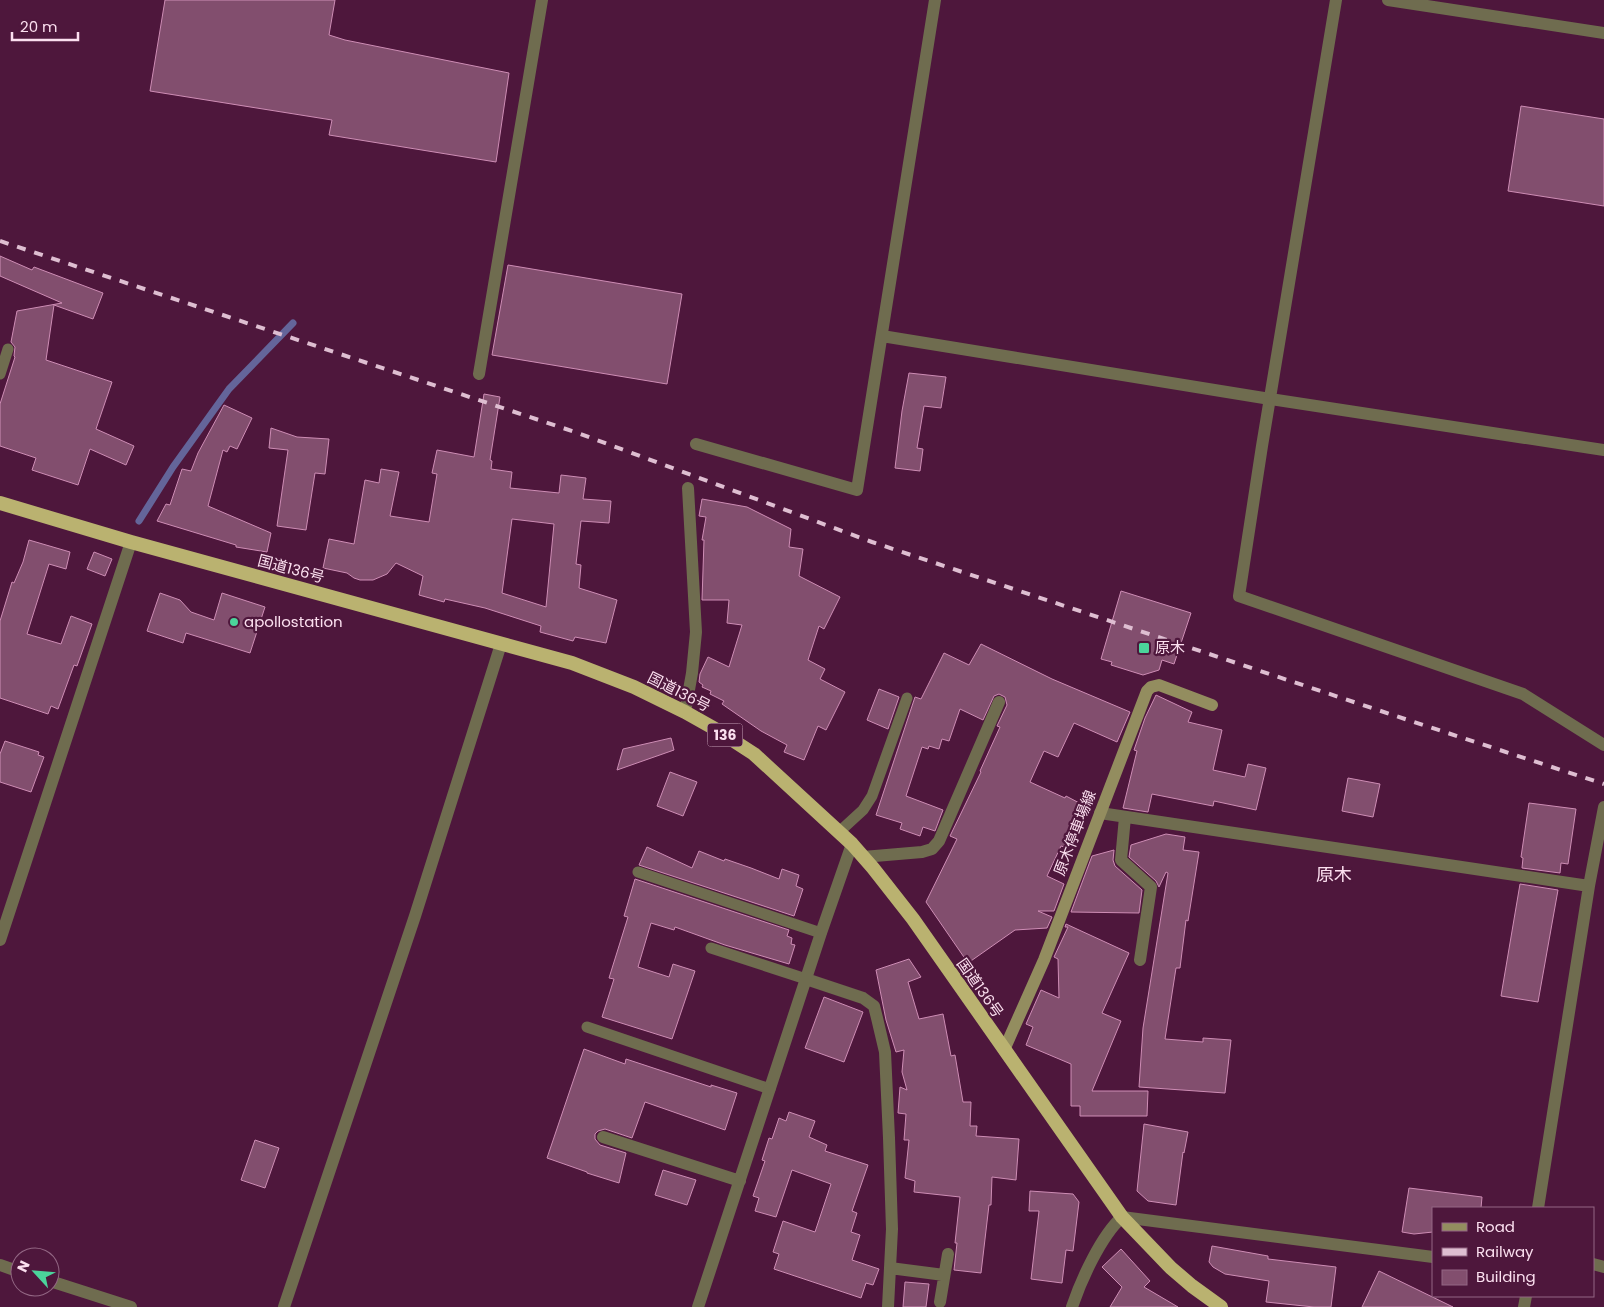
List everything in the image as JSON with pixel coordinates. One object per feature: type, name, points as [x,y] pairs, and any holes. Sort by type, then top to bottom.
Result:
[{"type":"highway","name":"国道136号","points":[[0,504],[572,664],[634,687],[685,712],[754,754],[852,844],[863,857],[912,919],[1122,1217],[1172,1268],[1192,1286],[1221,1307]]},
{"type":"main road","name":"原木停車場線","points":[[1004,1050],[1044,960],[1147,691],[1151,687],[1159,685],[1212,705]]},
{"type":"street","points":[[479,374],[542,0]]},
{"type":"street","points":[[696,444],[858,490],[935,0]]},
{"type":"street","points":[[1336,0],[1239,596],[1523,694],[1604,745]]},
{"type":"street","points":[[1388,0],[1604,33]]},
{"type":"street","points":[[882,336],[1270,399],[1604,450]]},
{"type":"street","points":[[685,712],[692,673],[696,632],[688,488]]},
{"type":"street","points":[[0,940],[132,542]]},
{"type":"street","points":[[284,1307],[415,916],[501,644]]},
{"type":"street","points":[[863,857],[922,852],[932,849],[939,841],[999,702]]},
{"type":"street","points":[[1538,1207],[1604,806]]},
{"type":"street","points":[[1100,813],[1590,886]]},
{"type":"street","points":[[1125,816],[1121,860],[1151,887],[1140,960]]},
{"type":"street","points":[[698,1307],[852,844]]},
{"type":"street","points":[[806,979],[863,998],[874,1006],[885,1052],[887,1081],[892,1229],[888,1307]]},
{"type":"street","points":[[604,1137],[740,1181]]},
{"type":"street","points":[[1073,1306],[1105,1236],[1122,1217],[1432,1257]]},
{"type":"street","points":[[940,1302],[948,1254]]},
{"type":"street","points":[[890,1268],[944,1275]]},
{"type":"street","points":[[60,1284],[131,1307]]},
{"type":"lane","points":[[0,374],[8,349]]},
{"type":"lane","points":[[839,832],[863,810],[872,796],[907,698]]},
{"type":"lane","points":[[638,872],[821,933]]},
{"type":"lane","points":[[711,948],[806,979]]},
{"type":"lane","points":[[586,1027],[770,1089]]},
{"type":"building","points":[[165,0],[335,0],[329,35],[345,40],[509,73],[496,162],[329,135],[332,120],[150,91]]},
{"type":"building","points":[[1521,106],[1604,119],[1604,206],[1508,191]]},
{"type":"building","points":[[0,256],[32,270],[34,267],[103,293],[93,319],[54,305],[46,360],[112,382],[96,429],[134,446],[126,465],[90,449],[78,485],[32,470],[36,458],[0,446],[0,404],[15,357],[15,347],[11,342],[17,311],[62,303],[0,276]]},
{"type":"building","points":[[508,265],[682,294],[667,384],[492,355]]},
{"type":"building","points":[[909,373],[946,377],[941,408],[924,406],[917,448],[923,449],[920,471],[895,468]]},
{"type":"building","points":[[484,394],[500,397],[490,460],[492,461],[491,469],[512,472],[510,488],[559,493],[561,475],[586,478],[583,499],[611,501],[609,523],[581,521],[576,564],[581,565],[579,588],[617,600],[606,643],[575,637],[573,641],[540,632],[541,626],[485,608],[445,599],[444,602],[419,595],[423,576],[396,563],[387,574],[373,580],[360,580],[347,573],[323,568],[329,539],[354,544],[365,480],[379,483],[381,469],[399,472],[390,516],[429,522],[437,474],[432,473],[437,450],[474,457]],"holes":[[[512,519],[554,524],[546,607],[502,593]]]},
{"type":"building","points":[[224,405],[252,418],[237,449],[230,446],[227,452],[223,450],[208,506],[271,533],[267,552],[236,547],[236,545],[157,521],[166,504],[170,505],[182,469],[191,471],[198,453]]},
{"type":"building","points":[[271,428],[297,437],[329,439],[325,474],[315,473],[306,530],[277,526],[288,450],[269,448]]},
{"type":"building","points":[[702,499],[747,507],[791,529],[789,547],[803,549],[799,576],[840,597],[824,629],[819,626],[808,660],[825,669],[820,679],[845,692],[826,730],[818,726],[804,760],[784,752],[787,745],[761,731],[722,704],[724,701],[710,694],[711,691],[702,687],[703,685],[699,682],[700,674],[708,657],[729,667],[742,625],[727,623],[729,600],[702,600],[704,540],[702,540],[706,517],[699,516]]},
{"type":"building","points":[[29,540],[70,552],[66,569],[49,564],[27,634],[61,644],[71,616],[92,624],[77,666],[74,665],[58,709],[51,706],[48,714],[0,698],[0,621],[12,582],[14,583],[23,562]]},
{"type":"building","points":[[94,552],[112,559],[105,576],[87,569]]},
{"type":"building","points":[[1121,591],[1191,613],[1174,664],[1162,660],[1159,670],[1143,675],[1111,665],[1112,662],[1101,659]]},
{"type":"building","points":[[160,593],[180,600],[191,612],[214,620],[222,593],[265,607],[250,653],[186,633],[183,643],[147,631]]},
{"type":"building","points":[[981,644],[1052,679],[1130,712],[1117,742],[1074,723],[1058,757],[1044,751],[1030,782],[1065,798],[1066,796],[1085,806],[1064,847],[1061,846],[1047,876],[1064,884],[1054,911],[1038,911],[1052,917],[1047,928],[1015,930],[968,963],[926,902],[957,839],[950,836],[1000,727],[997,726],[1007,705],[1005,697],[999,694],[994,696],[983,720],[960,709],[949,741],[942,739],[939,749],[929,746],[928,749],[922,747],[906,796],[943,810],[935,831],[923,827],[920,836],[900,829],[902,823],[876,815],[915,697],[921,699],[944,653],[969,665]]},
{"type":"building","points":[[879,689],[899,697],[888,729],[867,720]]},
{"type":"building","points":[[1156,695],[1192,712],[1188,722],[1222,730],[1213,770],[1245,777],[1248,764],[1266,768],[1256,810],[1214,801],[1213,806],[1152,794],[1148,812],[1123,808],[1137,751],[1134,750],[1145,718]]},
{"type":"building","points":[[671,738],[674,750],[617,770],[623,749]]},
{"type":"building","points":[[5,741],[39,752],[38,755],[44,757],[31,792],[0,782],[0,754]]},
{"type":"building","points":[[670,772],[697,782],[683,816],[657,806]]},
{"type":"building","points":[[1348,778],[1380,784],[1373,817],[1342,811]]},
{"type":"building","points":[[1529,803],[1576,809],[1568,864],[1561,863],[1560,873],[1522,868],[1523,858],[1521,857]]},
{"type":"building","points":[[1166,834],[1185,837],[1183,850],[1199,852],[1188,921],[1186,920],[1180,968],[1176,968],[1165,1039],[1203,1042],[1203,1038],[1231,1040],[1225,1093],[1139,1087],[1143,1028],[1168,873],[1166,872],[1159,887],[1156,881],[1129,857],[1131,845]]},
{"type":"building","points":[[647,847],[692,868],[699,851],[779,879],[782,869],[799,875],[796,886],[803,889],[794,916],[639,865]]},
{"type":"building","points":[[1114,850],[1113,860],[1115,866],[1142,890],[1139,913],[1071,912],[1092,856]]},
{"type":"building","points":[[635,879],[789,930],[787,936],[792,938],[791,944],[795,945],[789,964],[725,945],[675,927],[674,930],[651,923],[638,967],[669,977],[673,964],[695,971],[672,1039],[602,1017],[614,979],[609,978],[628,917],[624,916]]},
{"type":"building","points":[[1520,884],[1558,890],[1538,1002],[1501,996]]},
{"type":"building","points":[[1066,924],[1129,953],[1102,1013],[1121,1021],[1092,1091],[1148,1091],[1147,1116],[1080,1116],[1080,1106],[1071,1106],[1071,1064],[1026,1045],[1033,1027],[1026,1024],[1041,990],[1059,998],[1058,959],[1054,957],[1068,927],[1065,927]]},
{"type":"building","points":[[909,959],[921,977],[908,982],[919,1019],[943,1014],[951,1056],[955,1055],[963,1102],[971,1102],[970,1126],[977,1126],[976,1136],[1019,1139],[1016,1180],[992,1177],[991,1205],[989,1205],[981,1273],[954,1270],[960,1197],[914,1192],[915,1181],[905,1178],[909,1140],[904,1140],[906,1114],[898,1113],[900,1087],[907,1090],[902,1072],[904,1050],[896,1052],[886,1020],[876,970]]},
{"type":"building","points":[[824,997],[863,1012],[844,1062],[805,1048]]},
{"type":"building","points":[[584,1049],[625,1064],[626,1059],[711,1087],[711,1085],[737,1093],[725,1130],[645,1102],[632,1138],[605,1129],[595,1134],[595,1139],[600,1145],[626,1153],[619,1183],[547,1158]]},
{"type":"building","points":[[789,1112],[815,1121],[809,1137],[827,1145],[825,1151],[868,1165],[852,1211],[857,1213],[851,1232],[860,1235],[852,1260],[879,1269],[873,1285],[866,1283],[861,1298],[774,1269],[779,1254],[773,1252],[783,1221],[815,1232],[831,1184],[792,1170],[776,1217],[755,1211],[759,1198],[753,1196],[765,1161],[762,1160],[769,1138],[772,1139],[779,1118],[786,1121]]},
{"type":"building","points":[[1144,1124],[1188,1132],[1183,1152],[1176,1205],[1148,1201],[1137,1191]]},
{"type":"building","points":[[255,1140],[279,1148],[265,1188],[241,1180]]},
{"type":"building","points":[[663,1170],[696,1180],[687,1205],[655,1195]]},
{"type":"building","points":[[1409,1188],[1482,1197],[1481,1207],[1432,1207],[1432,1232],[1414,1234],[1402,1232]]},
{"type":"building","points":[[1030,1191],[1073,1194],[1079,1202],[1073,1251],[1066,1250],[1062,1283],[1031,1279],[1039,1211],[1029,1211]]},
{"type":"building","points":[[1212,1246],[1268,1256],[1268,1259],[1336,1267],[1331,1307],[1266,1302],[1269,1281],[1225,1274],[1213,1267],[1209,1262]]},
{"type":"building","points":[[1121,1249],[1150,1281],[1144,1287],[1178,1307],[1110,1307],[1122,1287],[1102,1267]]},
{"type":"building","points":[[1379,1271],[1453,1307],[1362,1307]]},
{"type":"building","points":[[905,1282],[929,1284],[926,1307],[903,1307]]},
{"type":"waterway","points":[[139,521],[173,467],[229,389],[293,323]]},
{"type":"railway","points":[[0,241],[578,433],[872,542],[1604,784]]},
{"type":"place","name":"apollostation","points":[[234,622]]},
{"type":"place","name":"原木","points":[[1144,648]]},
{"type":"district","name":"原木","points":[[1334,875]]}]
